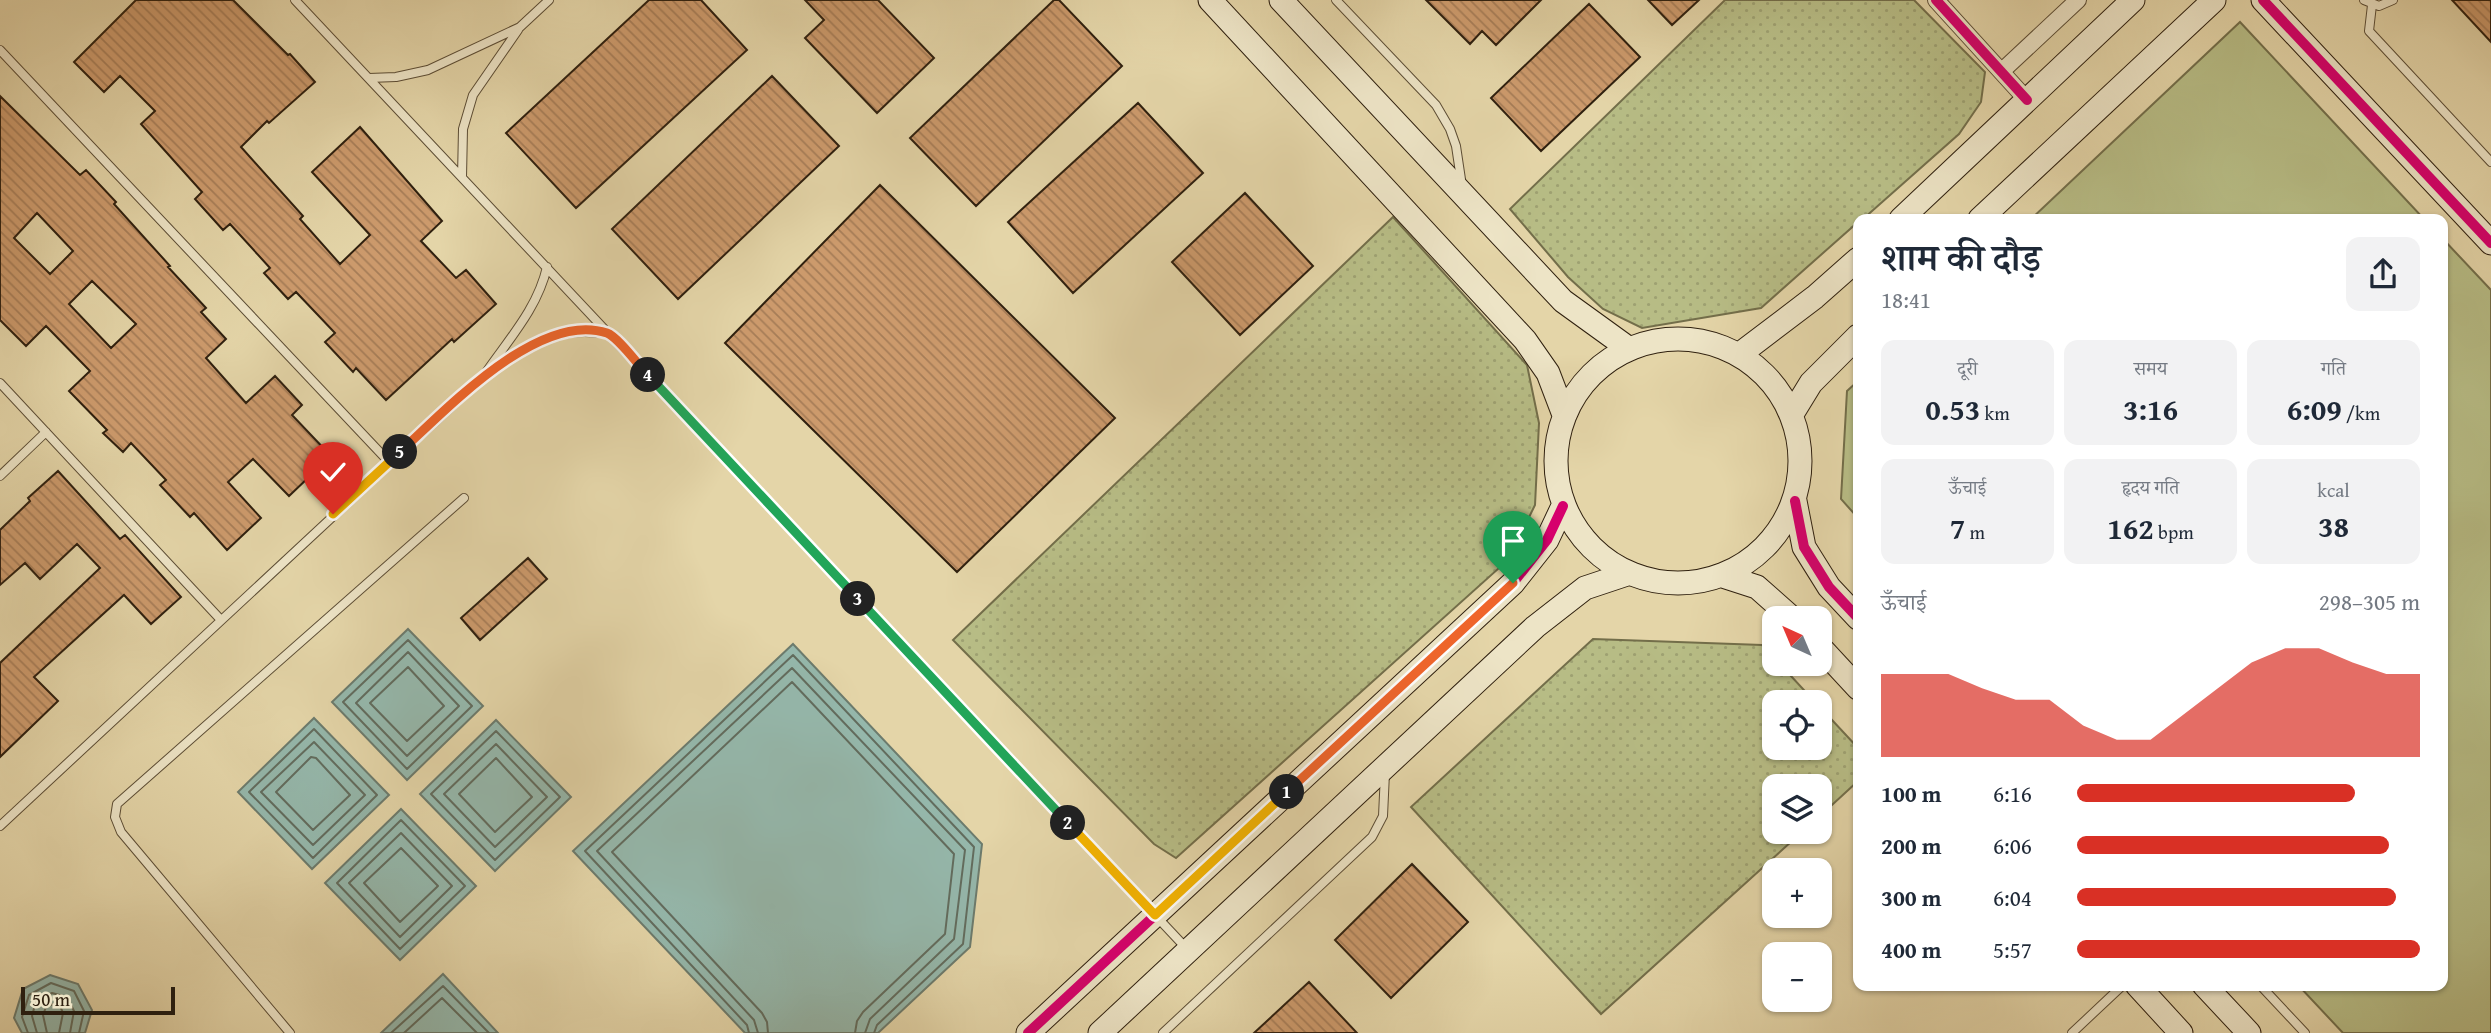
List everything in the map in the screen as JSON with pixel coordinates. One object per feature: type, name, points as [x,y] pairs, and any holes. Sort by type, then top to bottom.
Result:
[{"type":"main road","points":[[1209,0],[1525,340],[1548,373],[1564,415]]},
{"type":"main road","points":[[1281,0],[1563,301],[1628,348]]},
{"type":"main road","points":[[1906,214],[2133,0]]},
{"type":"main road","points":[[1985,214],[2214,0]]},
{"type":"main road","points":[[2263,0],[2491,243]]},
{"type":"main road","points":[[1740,354],[1815,297],[1853,263]]},
{"type":"main road","points":[[1794,501],[1767,546],[1723,576],[1691,584],[1658,583],[1627,574],[1588,546],[1563,506],[1555,460],[1564,415],[1590,375],[1628,348],[1685,338],[1740,354],[1771,380],[1792,414],[1801,457],[1794,501],[1804,547],[1829,587],[1853,613]]},
{"type":"main road","points":[[1792,414],[1811,383],[1853,341]]},
{"type":"main road","points":[[1028,1033],[1513,583],[1547,540],[1563,506]]},
{"type":"main road","points":[[1100,1033],[1535,627],[1585,588],[1627,574]]},
{"type":"main road","points":[[1723,576],[1756,587],[1778,606]]},
{"type":"main road","points":[[1832,660],[1853,683]]},
{"type":"main road","points":[[2142,991],[2181,1033]]},
{"type":"main road","points":[[2210,991],[2249,1033]]},
{"type":"street","points":[[1936,0],[2027,100]]},
{"type":"street","points":[[2002,71],[2078,0]]},
{"type":"lane","points":[[295,0],[1188,951]]},
{"type":"lane","points":[[462,177],[463,129],[473,95],[520,27],[549,0]]},
{"type":"lane","points":[[1336,0],[1436,105],[1456,146],[1462,193]]},
{"type":"lane","points":[[2393,0],[2386,4],[2368,2],[2369,31],[2491,162]]},
{"type":"lane","points":[[369,78],[396,77],[428,70],[520,27]]},
{"type":"lane","points":[[0,50],[389,462]]},
{"type":"lane","points":[[484,376],[529,312],[542,289],[547,267]]},
{"type":"lane","points":[[0,826],[484,376],[546,337],[579,331],[609,334]]},
{"type":"lane","points":[[0,383],[221,620]]},
{"type":"lane","points":[[0,476],[46,432]]},
{"type":"lane","points":[[290,1033],[121,832],[115,817],[117,804],[464,498]]},
{"type":"lane","points":[[1163,1033],[1372,838],[1383,816],[1385,766]]},
{"type":"lane","points":[[2072,1033],[2117,991]]},
{"type":"lane","points":[[2266,991],[2305,1033]]},
{"type":"green space","points":[[1725,0],[1914,0],[1985,72],[1981,102],[1959,134],[1869,214],[1853,214],[1853,226],[1761,308],[1642,328],[1603,309],[1568,277],[1510,209]]},
{"type":"green space","points":[[2240,22],[2419,214],[2036,214]]},
{"type":"green space","points":[[1393,217],[1527,365],[1539,423],[1535,505],[1508,560],[1176,858],[1154,844],[953,640]]},
{"type":"green space","points":[[2448,244],[2491,290],[2491,1033],[2343,1033],[2304,991],[2448,991]]},
{"type":"green space","points":[[1853,386],[1853,512],[1841,499],[1847,391]]},
{"type":"green space","points":[[1593,639],[1762,645],[1762,676],[1791,676],[1804,690],[1762,690],[1762,760],[1832,760],[1832,720],[1853,743],[1853,786],[1832,805],[1832,774],[1762,774],[1762,844],[1789,844],[1773,858],[1762,858],[1762,868],[1601,1014],[1411,807]]},
{"type":"water","points":[[408,629],[483,706],[407,780],[332,702]]},
{"type":"water","points":[[793,644],[982,844],[970,947],[878,1033],[745,1033],[573,851]]},
{"type":"water","points":[[314,718],[389,795],[312,869],[238,792]]},
{"type":"water","points":[[496,720],[571,797],[495,871],[420,794]]},
{"type":"water","points":[[401,809],[476,886],[400,960],[325,883]]},
{"type":"water","points":[[443,974],[498,1033],[381,1033]]},
{"type":"water","points":[[50,975],[78,984],[92,1010],[85,1033],[22,1033],[14,1018],[23,989]]},
{"type":"building","points":[[136,0],[233,0],[288,55],[290,54],[315,82],[269,123],[267,121],[241,147],[303,216],[300,219],[340,264],[370,235],[312,172],[360,127],[442,221],[421,241],[456,278],[466,270],[496,304],[454,342],[452,339],[386,400],[356,368],[353,372],[325,342],[335,333],[296,292],[288,299],[264,273],[270,268],[230,224],[223,230],[195,199],[202,192],[141,124],[155,111],[120,76],[104,92],[74,62]]},
{"type":"building","points":[[649,0],[701,0],[747,50],[576,208],[506,133]]},
{"type":"building","points":[[805,0],[878,0],[934,58],[877,113],[805,38],[824,20]]},
{"type":"building","points":[[1054,0],[1059,0],[1122,66],[976,206],[910,138]]},
{"type":"building","points":[[1426,0],[1541,0],[1496,45],[1482,31],[1470,44]]},
{"type":"building","points":[[1648,0],[1699,0],[1672,25]]},
{"type":"building","points":[[2452,0],[2491,0],[2491,42]]},
{"type":"building","points":[[1589,4],[1640,57],[1541,151],[1491,98]]},
{"type":"building","points":[[772,76],[839,146],[678,299],[612,229]]},
{"type":"building","points":[[0,96],[80,175],[86,170],[206,308],[201,312],[226,339],[206,358],[246,403],[275,376],[302,405],[292,415],[331,456],[289,496],[253,459],[228,482],[261,518],[227,550],[194,513],[190,517],[160,485],[166,480],[131,443],[123,452],[103,433],[107,430],[69,391],[90,371],[46,326],[26,346],[0,320]],"holes":[[[37,213],[73,251],[50,274],[14,238]],[[92,281],[136,324],[111,348],[69,304]]]},
{"type":"building","points":[[1138,103],[1203,173],[1073,293],[1008,222]]},
{"type":"building","points":[[880,185],[1115,418],[957,572],[725,343]]},
{"type":"building","points":[[1245,193],[1313,266],[1240,335],[1172,262]]},
{"type":"building","points":[[58,471],[120,539],[125,535],[181,597],[151,624],[124,595],[34,677],[58,701],[0,757],[0,663],[100,568],[77,544],[40,579],[25,563],[0,585],[0,530],[30,501],[28,498]]},
{"type":"building","points":[[528,558],[547,579],[480,640],[461,618]]},
{"type":"building","points":[[1412,864],[1468,922],[1391,998],[1335,940]]},
{"type":"building","points":[[1309,982],[1357,1033],[1254,1033]]},
{"type":"cycle path","points":[[1936,0],[2027,100]]},
{"type":"cycle path","points":[[2263,0],[2491,243]]},
{"type":"cycle path","points":[[1795,501],[1804,547],[1829,587],[1853,613]]},
{"type":"cycle path","points":[[1028,1033],[1513,583],[1547,540],[1563,506]]},
{"type":"route","points":[[333,514],[484,376],[520,352],[546,337],[570,331],[587,330],[609,334],[1155,915],[1513,583]]}]
